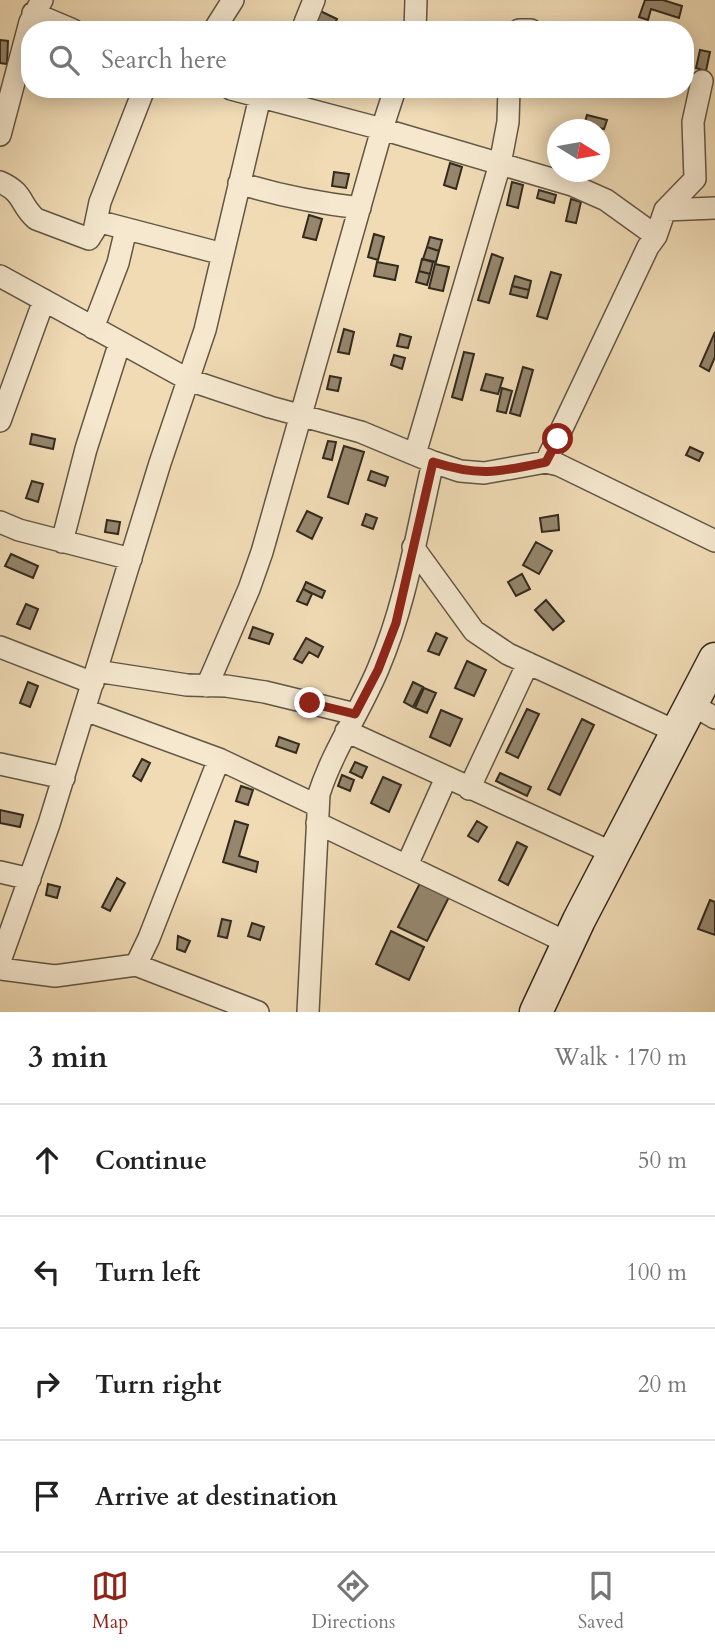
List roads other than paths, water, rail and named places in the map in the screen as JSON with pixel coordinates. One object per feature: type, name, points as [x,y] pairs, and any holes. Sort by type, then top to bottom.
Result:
[{"type":"street","points":[[220,21],[233,0]]},
{"type":"street","points":[[306,21],[314,0]]},
{"type":"street","points":[[415,21],[416,0]]},
{"type":"street","points":[[37,7],[59,21]]},
{"type":"street","points":[[0,135],[21,62]]},
{"type":"street","points":[[546,462],[656,236],[665,210],[695,179],[693,122],[701,81]]},
{"type":"street","points":[[0,182],[17,191],[29,214],[43,223],[89,239],[94,231],[100,202],[140,98]]},
{"type":"street","points":[[0,961],[64,778],[160,463],[205,330],[239,183],[272,98]]},
{"type":"street","points":[[280,98],[572,185],[606,201],[656,236]]},
{"type":"street","points":[[206,686],[249,589],[262,552],[392,98]]},
{"type":"street","points":[[308,1012],[317,814],[327,770],[378,670],[396,623],[413,547],[424,458],[500,164],[508,122],[509,98]]},
{"type":"street","points":[[239,183],[311,203],[360,208]]},
{"type":"street","points":[[665,210],[715,208]]},
{"type":"street","points":[[97,220],[223,254]]},
{"type":"street","points":[[93,328],[118,263],[125,229]]},
{"type":"street","points":[[0,276],[189,380],[300,416],[361,432],[460,471],[484,473],[546,462],[559,464],[715,541]]},
{"type":"street","points":[[0,421],[44,300]]},
{"type":"street","points":[[62,542],[86,449],[120,342]]},
{"type":"street","points":[[0,522],[19,530],[131,559]]},
{"type":"street","points":[[413,547],[474,631],[508,654],[677,732]]},
{"type":"street","points":[[0,648],[95,677],[265,692],[351,722],[446,778],[613,853]]},
{"type":"street","points":[[556,1012],[707,709],[715,659]]},
{"type":"street","points":[[469,789],[528,663]]},
{"type":"street","points":[[536,1012],[613,853],[677,732],[707,709]]},
{"type":"street","points":[[85,710],[219,759],[407,865],[568,943]]},
{"type":"street","points":[[136,965],[219,759]]},
{"type":"street","points":[[0,764],[64,778]]},
{"type":"street","points":[[407,865],[446,778]]},
{"type":"street","points":[[0,872],[30,879]]},
{"type":"street","points":[[0,970],[55,976],[136,965],[210,1003],[258,1012]]}]
